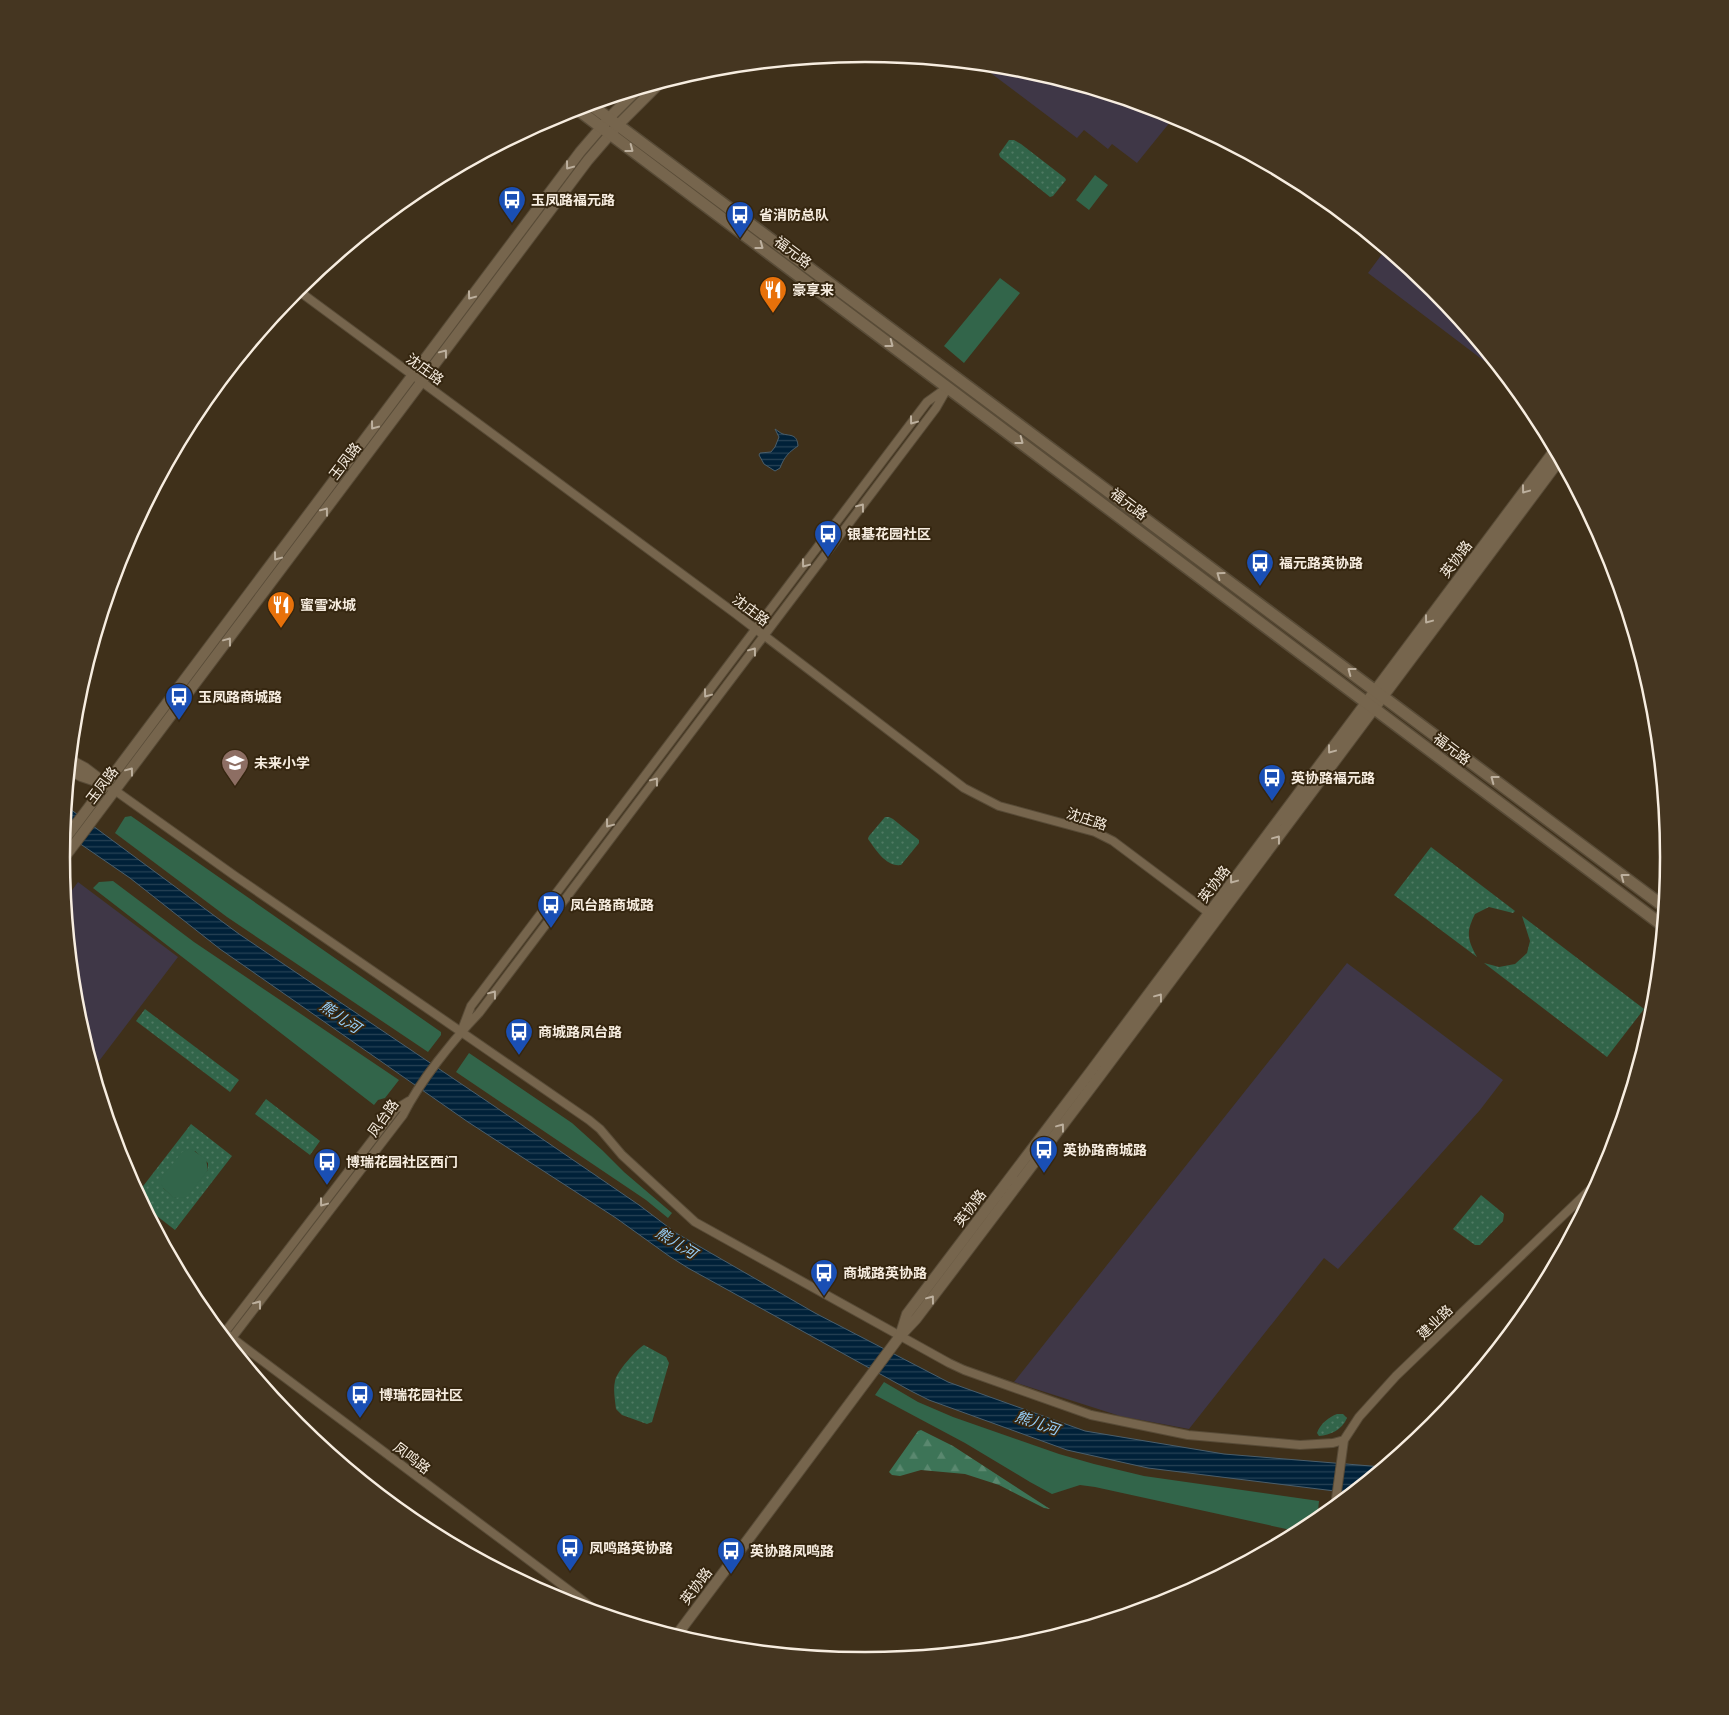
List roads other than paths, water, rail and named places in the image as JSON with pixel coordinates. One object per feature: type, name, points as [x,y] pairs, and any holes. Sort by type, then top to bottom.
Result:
[{"type":"main road","name":"福元路","points":[[595,110],[610,126],[948,388],[1657,921]]},
{"type":"main road","name":"福元路","points":[[586,114],[610,126],[1380,693],[1658,902]]},
{"type":"street","name":"玉凤路","points":[[70,831],[580,152],[648,93]]},
{"type":"street","name":"玉凤路","points":[[69,851],[588,160],[630,99]]},
{"type":"street","name":"沈庄路","points":[[303,294],[756,629],[964,788],[999,806],[1104,836],[1209,913]]},
{"type":"street","points":[[461,1031],[471,1006],[927,402],[948,388]]},
{"type":"street","points":[[410,1100],[461,1031],[479,1013],[764,636],[936,408],[948,388]]},
{"type":"street","name":"英协路","points":[[1380,693],[1550,455]]},
{"type":"street","name":"英协路","points":[[897,1340],[908,1314],[1209,913],[1556,465]]},
{"type":"street","name":"英协路","points":[[680,1630],[897,1340],[916,1319],[1100,1077],[1370,706]]},
{"type":"street","points":[[75,763],[235,876],[589,1120],[605,1134],[622,1155],[696,1222],[897,1340],[964,1370],[1091,1415],[1188,1435],[1300,1445],[1326,1444],[1344,1440]]},
{"type":"street","points":[[74,773],[106,784]]},
{"type":"street","name":"凤台路","points":[[226,1330],[396,1109],[410,1100]]},
{"type":"street","name":"凤台路","points":[[232,1338],[403,1114],[410,1100]]},
{"type":"street","name":"建业路","points":[[1336,1497],[1344,1440],[1350,1428],[1382,1390],[1584,1195]]},
{"type":"street","name":"凤鸣路","points":[[238,1346],[582,1600]]},
{"type":"water","points":[[775,429],[782,434],[795,437],[798,446],[787,455],[780,468],[775,471],[764,464],[759,455],[760,453],[771,452],[775,447],[779,437]]},
{"type":"water","name":"熊儿河","points":[[71,810],[239,934],[639,1205],[676,1233],[815,1313],[948,1382],[1085,1431],[1224,1454],[1375,1466],[1343,1492],[1148,1468],[1067,1450],[929,1400],[669,1256],[616,1218],[468,1122],[220,949],[130,878],[70,837]]},
{"type":"place","name":"玉凤路福元路","points":[[512,224]]},
{"type":"place","name":"省消防总队","points":[[740,239]]},
{"type":"place","name":"豪享来","points":[[773,314]]},
{"type":"place","name":"银基花园社区","points":[[828,558]]},
{"type":"place","name":"福元路英协路","points":[[1260,587]]},
{"type":"place","name":"蜜雪冰城","points":[[281,629]]},
{"type":"place","name":"玉凤路商城路","points":[[179,721]]},
{"type":"place","name":"未来小学","points":[[235,787]]},
{"type":"place","name":"英协路福元路","points":[[1272,802]]},
{"type":"place","name":"凤台路商城路","points":[[551,929]]},
{"type":"place","name":"商城路凤台路","points":[[519,1056]]},
{"type":"place","name":"英协路商城路","points":[[1044,1174]]},
{"type":"place","name":"博瑞花园社区西门","points":[[327,1186]]},
{"type":"place","name":"商城路英协路","points":[[824,1297]]},
{"type":"place","name":"博瑞花园社区","points":[[360,1419]]},
{"type":"place","name":"凤鸣路英协路","points":[[570,1572]]},
{"type":"place","name":"英协路凤鸣路","points":[[731,1575]]}]
